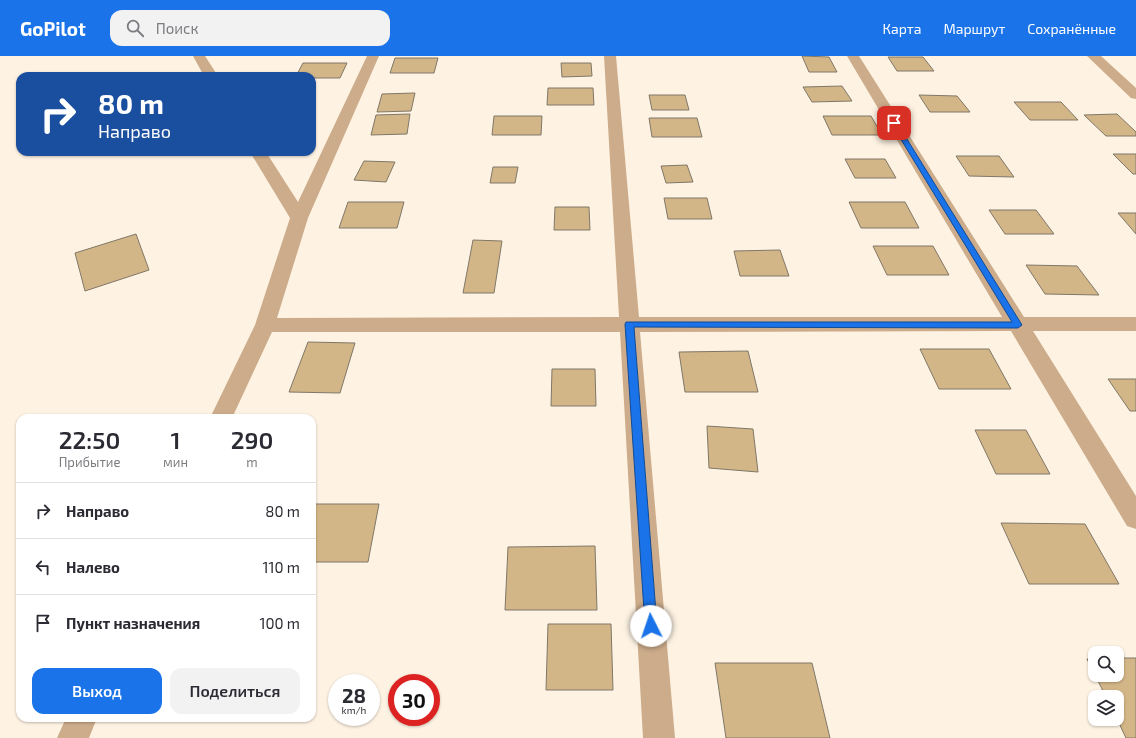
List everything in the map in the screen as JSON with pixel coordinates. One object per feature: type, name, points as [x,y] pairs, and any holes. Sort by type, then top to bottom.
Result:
[{"type":"street","points":[[199,56],[209,72]]},
{"type":"street","points":[[223,414],[265,325],[299,218],[373,56]]},
{"type":"street","points":[[610,56],[659,738]]},
{"type":"street","points":[[853,56],[1136,518]]},
{"type":"street","points":[[1093,56],[1136,95]]},
{"type":"street","points":[[260,156],[299,218]]},
{"type":"street","points":[[265,325],[1136,324]]},
{"type":"street","points":[[73,738],[80,722]]},
{"type":"building","points":[[802,56],[829,57],[837,72],[809,72]]},
{"type":"building","points":[[888,57],[923,57],[934,71],[897,71]]},
{"type":"building","points":[[395,58],[438,58],[434,73],[390,73]]},
{"type":"building","points":[[303,63],[347,63],[340,78],[316,78],[316,72],[298,72]]},
{"type":"building","points":[[561,63],[591,63],[592,76],[562,77]]},
{"type":"building","points":[[842,86],[852,101],[812,102],[803,87]]},
{"type":"building","points":[[548,88],[593,88],[594,105],[547,105]]},
{"type":"building","points":[[415,93],[411,111],[377,112],[382,94]]},
{"type":"building","points":[[649,95],[685,95],[689,110],[652,110]]},
{"type":"building","points":[[919,95],[957,96],[970,112],[930,112]]},
{"type":"building","points":[[1014,102],[1061,102],[1078,120],[1030,120]]},
{"type":"building","points":[[410,114],[407,134],[371,135],[376,115]]},
{"type":"building","points":[[1117,114],[1136,132],[1136,136],[1106,136],[1084,115]]},
{"type":"building","points":[[494,116],[542,116],[541,135],[492,135]]},
{"type":"building","points":[[823,116],[871,116],[882,135],[832,135]]},
{"type":"building","points":[[649,118],[697,118],[702,137],[652,137]]},
{"type":"building","points":[[1113,154],[1136,154],[1136,174],[1133,174]]},
{"type":"building","points":[[956,156],[999,156],[1014,177],[969,176]]},
{"type":"building","points":[[845,159],[885,159],[896,178],[855,178]]},
{"type":"building","points":[[364,161],[395,162],[386,182],[354,180]]},
{"type":"building","points":[[687,165],[693,182],[666,183],[661,166]]},
{"type":"building","points":[[493,167],[518,167],[515,183],[490,183]]},
{"type":"building","points":[[664,198],[707,198],[712,219],[668,219]]},
{"type":"building","points":[[348,202],[404,202],[397,228],[339,228]]},
{"type":"building","points":[[849,202],[905,202],[919,228],[861,228]]},
{"type":"building","points":[[555,207],[589,207],[590,230],[554,230]]},
{"type":"building","points":[[989,210],[1036,210],[1054,234],[1005,234]]},
{"type":"building","points":[[1118,213],[1136,213],[1136,234]]},
{"type":"building","points":[[136,234],[149,270],[85,291],[75,253]]},
{"type":"building","points":[[473,240],[502,241],[494,293],[463,293]]},
{"type":"building","points":[[873,246],[933,246],[949,275],[887,275]]},
{"type":"building","points":[[780,250],[789,276],[740,276],[734,251]]},
{"type":"building","points":[[1026,265],[1077,266],[1099,295],[1045,294]]},
{"type":"building","points":[[308,342],[355,343],[340,393],[289,392]]},
{"type":"building","points":[[920,349],[989,349],[1011,389],[939,389]]},
{"type":"building","points":[[748,351],[758,392],[685,392],[679,352]]},
{"type":"building","points":[[552,369],[595,369],[596,406],[551,406]]},
{"type":"building","points":[[1108,379],[1136,379],[1136,411],[1130,411]]},
{"type":"building","points":[[707,426],[753,429],[758,472],[709,468]]},
{"type":"building","points":[[975,430],[1026,430],[1050,474],[996,474]]},
{"type":"building","points":[[316,504],[379,504],[368,562],[316,562]]},
{"type":"building","points":[[1001,523],[1085,524],[1119,584],[1029,584]]},
{"type":"building","points":[[595,546],[597,610],[505,610],[508,547]]},
{"type":"building","points":[[548,624],[611,624],[613,690],[546,690]]},
{"type":"building","points":[[1124,658],[1136,658],[1136,738],[1126,738],[1120,726],[1124,726],[1124,690],[1102,690],[1098,682],[1124,682]]},
{"type":"building","points":[[715,663],[812,663],[830,738],[726,738]]},
{"type":"route","points":[[651,626],[629,324],[1018,325],[894,123]]}]
